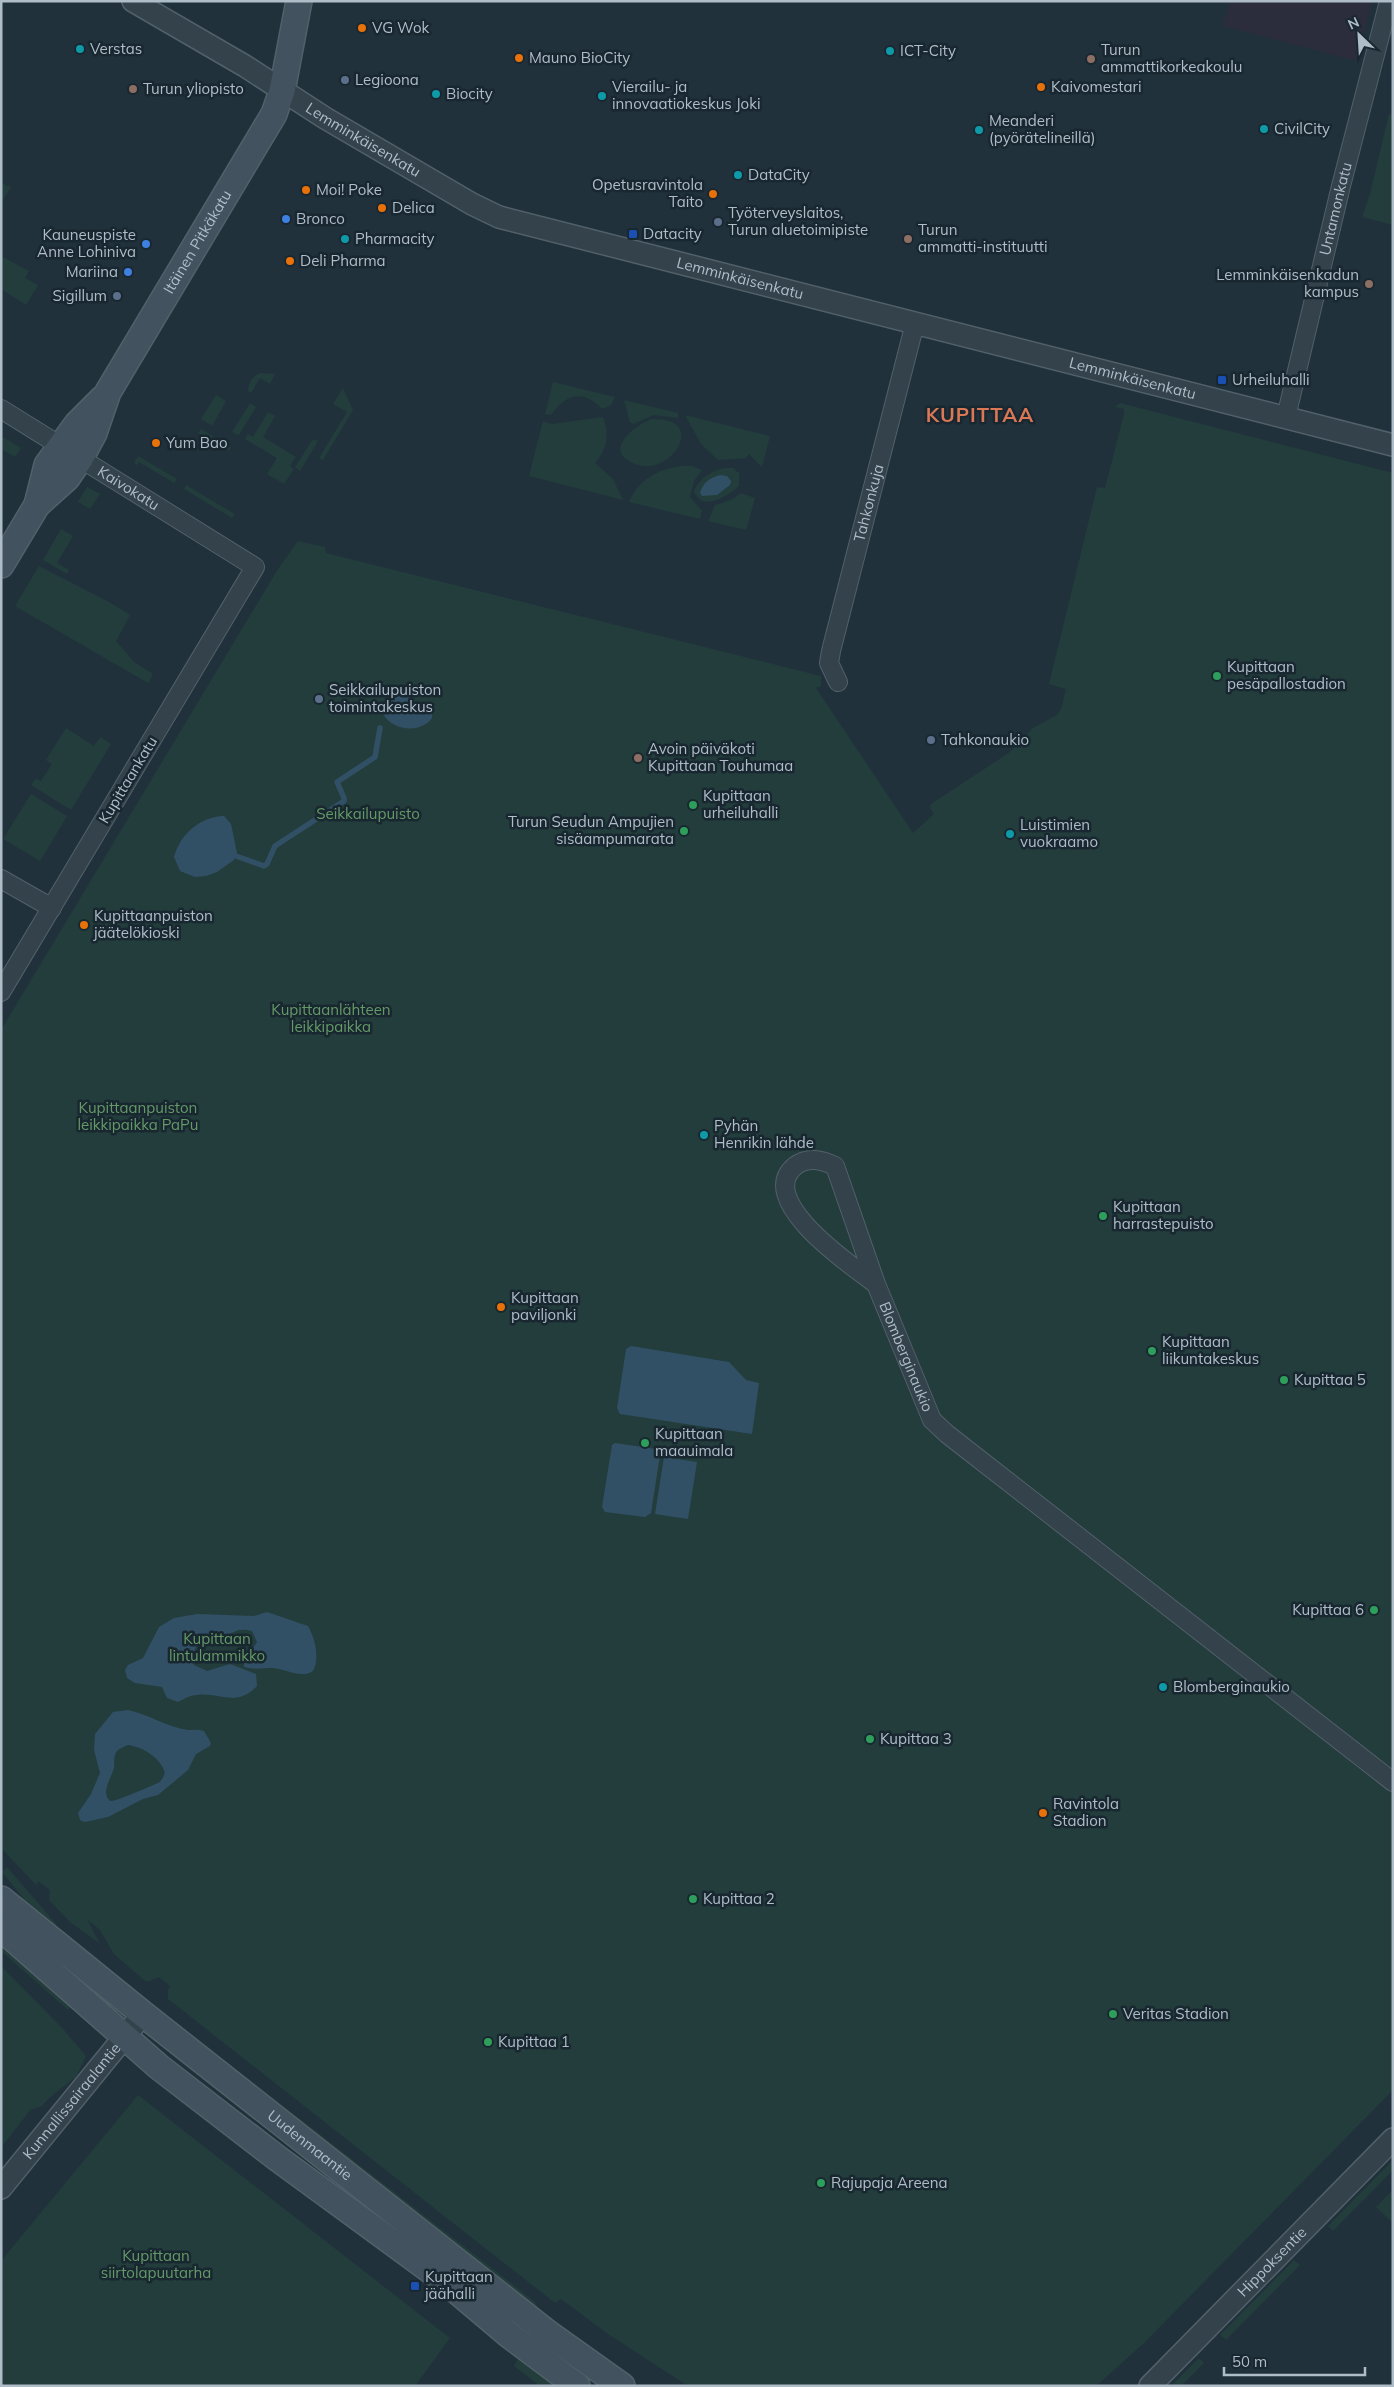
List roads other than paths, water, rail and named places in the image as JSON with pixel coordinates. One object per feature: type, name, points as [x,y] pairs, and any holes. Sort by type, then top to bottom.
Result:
[{"type":"main road","name":"Itäinen Pitkäkatu","points":[[1,564],[37,505],[67,478],[71,452],[94,433],[108,392],[274,114],[282,91],[299,1]]},
{"type":"main road","name":"Uudenmaantie","points":[[1,1899],[142,2014],[549,2334],[622,2386]]},
{"type":"main road","name":"Uudenmaantie","points":[[1,1928],[123,2038],[277,2158],[445,2281],[509,2335],[577,2386]]},
{"type":"street","name":"Lemminkäisenkatu","points":[[134,1],[234,60],[325,118],[472,204],[499,217],[1393,445]]},
{"type":"street","name":"Untamonkatu","points":[[1286,417],[1341,186],[1388,1]]},
{"type":"street","name":"Tahkonkuja","points":[[838,682],[829,663],[831,651],[915,323]]},
{"type":"street","name":"Kaivokatu","points":[[1,408],[255,567]]},
{"type":"street","name":"Kupittaankatu","points":[[1,992],[255,567]]},
{"type":"street","points":[[1,879],[52,908]]},
{"type":"street","name":"Blomberginaukio","points":[[876,1284],[838,1256],[807,1226],[787,1195],[785,1184],[788,1172],[799,1163],[821,1159],[834,1166],[876,1284],[932,1420],[947,1434],[1393,1782]]},
{"type":"street","name":"Kunnallissairaalantie","points":[[1,2188],[142,2014]]},
{"type":"street","name":"Hippoksentie","points":[[1150,2386],[1393,2139]]},
{"type":"waterway","points":[[236,856],[264,866],[267,864],[275,846],[344,801],[337,782],[375,757],[380,728]]},
{"type":"place","name":"VG Wok","points":[[362,28]]},
{"type":"place","name":"Verstas","points":[[80,49]]},
{"type":"place","name":"ICT-City","points":[[890,51]]},
{"type":"place","name":"Mauno BioCity","points":[[519,58]]},
{"type":"place","name":"Turun ammattikorkeakoulu","points":[[1091,59]]},
{"type":"place","name":"Legioona","points":[[345,80]]},
{"type":"place","name":"Kaivomestari","points":[[1041,87]]},
{"type":"place","name":"Turun yliopisto","points":[[133,89]]},
{"type":"place","name":"Biocity","points":[[436,94]]},
{"type":"place","name":"Vierailu- ja innovaatiokeskus Joki","points":[[602,96]]},
{"type":"place","name":"CivilCity","points":[[1264,129]]},
{"type":"place","name":"Meanderi (pyörätelineillä)","points":[[979,130]]},
{"type":"place","name":"DataCity","points":[[738,175]]},
{"type":"place","name":"Moi! Poke","points":[[306,190]]},
{"type":"place","name":"Opetusravintola Taito","points":[[713,194]]},
{"type":"place","name":"Delica","points":[[382,208]]},
{"type":"place","name":"Bronco","points":[[286,219]]},
{"type":"place","name":"Työterveyslaitos, Turun aluetoimipiste","points":[[718,222]]},
{"type":"place","name":"Datacity","points":[[633,234]]},
{"type":"place","name":"Pharmacity","points":[[345,239]]},
{"type":"place","name":"Turun ammatti-instituutti","points":[[908,239]]},
{"type":"place","name":"Kauneuspiste Anne Lohiniva","points":[[146,244]]},
{"type":"place","name":"Deli Pharma","points":[[290,261]]},
{"type":"place","name":"Mariina","points":[[128,272]]},
{"type":"place","name":"Lemminkäisenkadun kampus","points":[[1369,284]]},
{"type":"place","name":"Sigillum","points":[[117,296]]},
{"type":"place","name":"Urheiluhalli","points":[[1222,380]]},
{"type":"place","name":"Yum Bao","points":[[156,443]]},
{"type":"place","name":"Kupittaan pesäpallostadion","points":[[1217,676]]},
{"type":"place","name":"Seikkailupuiston toimintakeskus","points":[[319,699]]},
{"type":"place","name":"Tahkonaukio","points":[[931,740]]},
{"type":"place","name":"Avoin päiväkoti Kupittaan Touhumaa","points":[[638,758]]},
{"type":"place","name":"Kupittaan urheiluhalli","points":[[693,805]]},
{"type":"place","name":"Turun Seudun Ampujien sisäampumarata","points":[[684,831]]},
{"type":"place","name":"Luistimien vuokraamo","points":[[1010,834]]},
{"type":"place","name":"Kupittaanpuiston jäätelökioski","points":[[84,925]]},
{"type":"place","name":"Pyhän Henrikin lähde","points":[[704,1135]]},
{"type":"place","name":"Kupittaan harrastepuisto","points":[[1103,1216]]},
{"type":"place","name":"Kupittaan paviljonki","points":[[501,1307]]},
{"type":"place","name":"Kupittaan liikuntakeskus","points":[[1152,1351]]},
{"type":"place","name":"Kupittaa 5","points":[[1284,1380]]},
{"type":"place","name":"Kupittaan maauimala","points":[[645,1443]]},
{"type":"place","name":"Kupittaa 6","points":[[1374,1610]]},
{"type":"place","name":"Blomberginaukio","points":[[1163,1687]]},
{"type":"place","name":"Kupittaa 3","points":[[870,1739]]},
{"type":"place","name":"Ravintola Stadion","points":[[1043,1813]]},
{"type":"place","name":"Kupittaa 2","points":[[693,1899]]},
{"type":"place","name":"Veritas Stadion","points":[[1113,2014]]},
{"type":"place","name":"Kupittaa 1","points":[[488,2042]]},
{"type":"place","name":"Rajupaja Areena","points":[[821,2183]]},
{"type":"place","name":"Kupittaan jäähalli","points":[[415,2286]]},
{"type":"district","name":"KUPITTAA","points":[[980,415]]},
{"type":"park label","name":"Seikkailupuisto","points":[[368,814]]},
{"type":"park label","name":"Kupittaanlähteen leikkipaikka","points":[[331,1018]]},
{"type":"park label","name":"Kupittaanpuiston leikkipaikka PaPu","points":[[138,1116]]},
{"type":"park label","name":"Kupittaan lintulammikko","points":[[217,1648]]},
{"type":"park label","name":"Kupittaan siirtolapuutarha","points":[[156,2264]]}]
